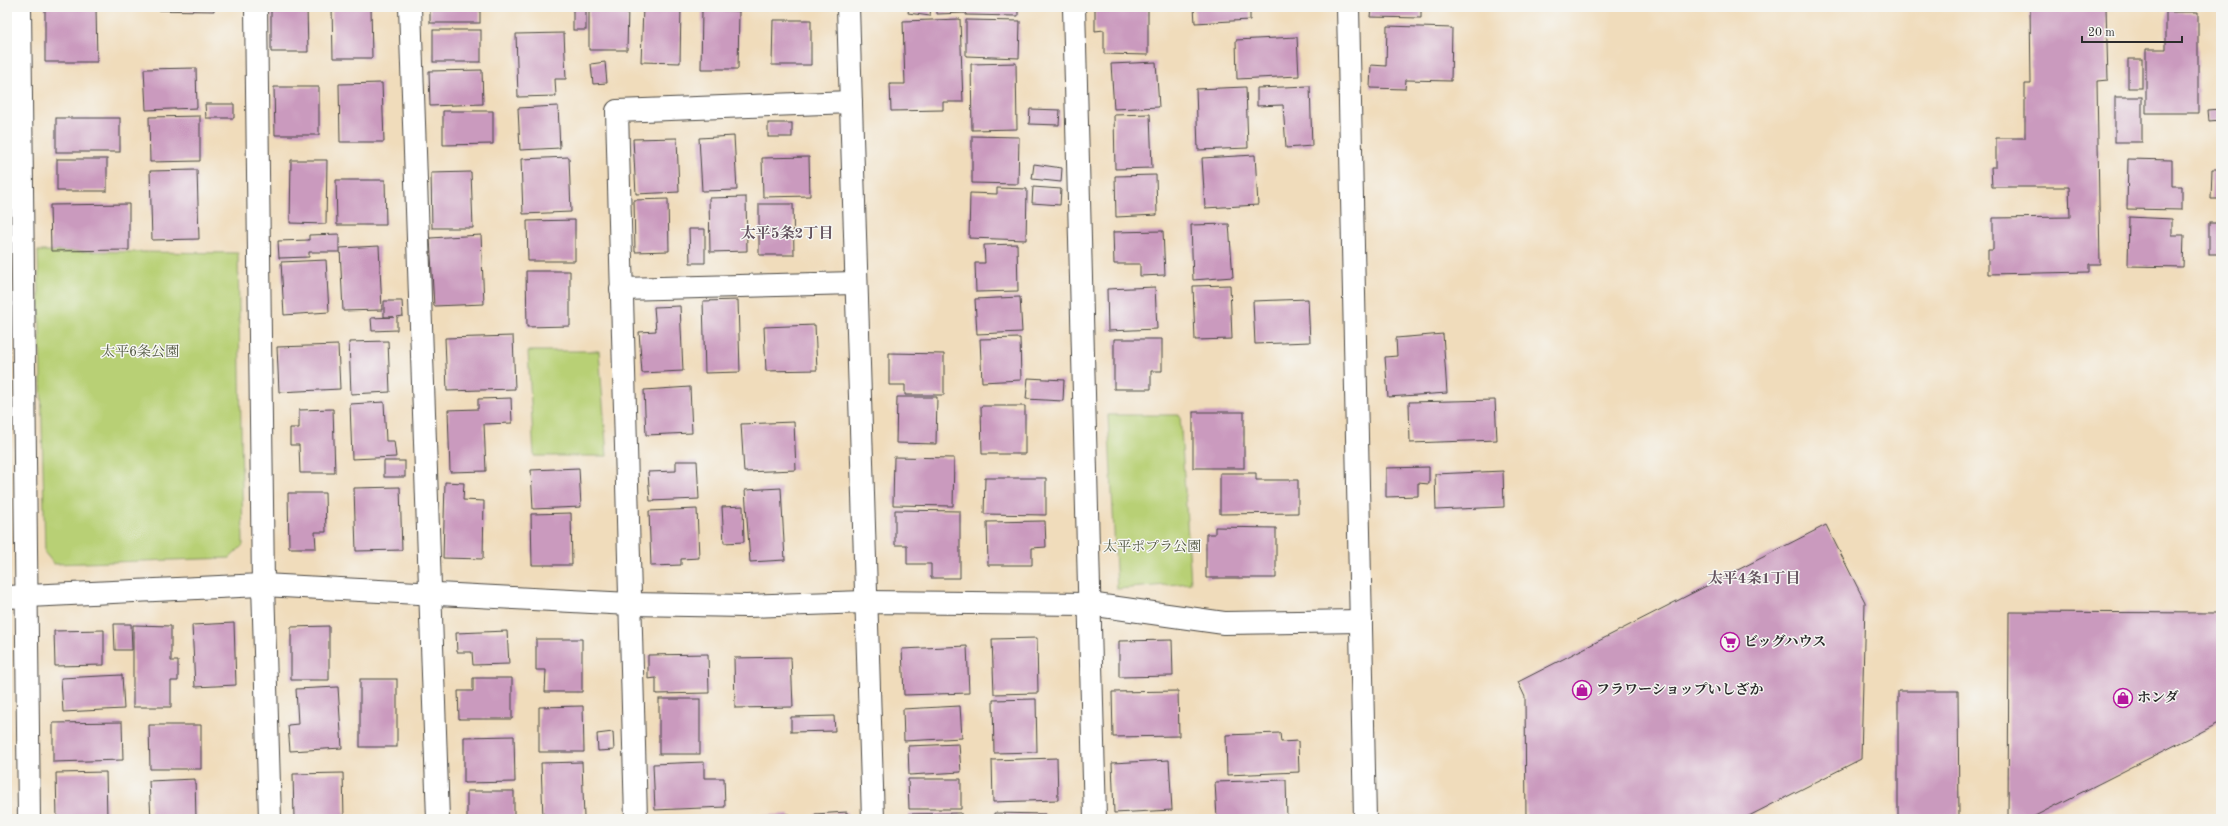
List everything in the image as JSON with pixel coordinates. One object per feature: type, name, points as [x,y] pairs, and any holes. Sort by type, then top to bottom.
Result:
[{"type":"street","points":[[20,7],[16,597],[29,819]]},
{"type":"street","points":[[256,7],[264,585],[270,819]]},
{"type":"street","points":[[410,7],[438,819]]},
{"type":"street","points":[[848,7],[855,283],[873,819]]},
{"type":"street","points":[[1074,7],[1095,819]]},
{"type":"street","points":[[1348,7],[1365,819]]},
{"type":"street","points":[[636,819],[616,111],[851,102]]},
{"type":"street","points":[[621,289],[855,283]]},
{"type":"street","points":[[16,597],[264,585],[630,604],[746,606],[865,602],[1089,604],[1224,623],[1361,621]]},
{"type":"green space","name":"太平6条公園","points":[[38,251],[238,253],[243,545],[230,558],[54,564],[45,553]]},
{"type":"green space","points":[[528,351],[599,351],[607,456],[534,456]]},
{"type":"green space","name":"太平ポプラ公園","points":[[1108,415],[1180,415],[1191,583],[1117,589]]},
{"type":"building","points":[[45,7],[96,7],[97,62],[45,62]]},
{"type":"building","points":[[99,7],[130,7],[130,9],[99,9]]},
{"type":"building","points":[[141,7],[214,7],[214,11],[141,10]]},
{"type":"building","points":[[271,7],[307,7],[308,52],[271,52]]},
{"type":"building","points":[[332,7],[371,7],[372,58],[333,58]]},
{"type":"building","points":[[430,7],[480,7],[480,23],[430,23]]},
{"type":"building","points":[[573,7],[586,7],[586,30],[573,30]]},
{"type":"building","points":[[589,7],[628,7],[627,50],[589,50]]},
{"type":"building","points":[[643,7],[681,7],[680,63],[641,62]]},
{"type":"building","points":[[909,7],[931,7],[930,16],[908,13]]},
{"type":"building","points":[[937,7],[965,7],[965,13],[937,14]]},
{"type":"building","points":[[967,7],[1018,7],[1018,16],[966,15]]},
{"type":"building","points":[[1095,7],[1148,7],[1148,55],[1104,54],[1104,30],[1095,31]]},
{"type":"building","points":[[1194,7],[1250,7],[1250,20],[1195,23]]},
{"type":"building","points":[[1371,7],[1421,7],[1421,18],[1370,17]]},
{"type":"building","points":[[2030,7],[2106,7],[2108,80],[2097,81],[2100,264],[2089,264],[2089,272],[1988,274],[1988,250],[1993,250],[1993,218],[2070,217],[2069,187],[1992,187],[1991,167],[1996,167],[1996,138],[2025,138],[2025,84],[2031,84]]},
{"type":"building","points":[[702,10],[739,11],[738,69],[701,69]]},
{"type":"building","points":[[2166,12],[2198,12],[2198,113],[2146,113],[2146,49],[2166,49]]},
{"type":"building","points":[[960,19],[963,102],[943,102],[943,110],[891,111],[890,84],[905,84],[903,21]]},
{"type":"building","points":[[773,20],[811,20],[811,65],[772,65]]},
{"type":"building","points":[[966,20],[1020,21],[1019,58],[966,56]]},
{"type":"building","points":[[1387,26],[1452,28],[1451,81],[1406,80],[1405,89],[1370,88],[1371,65],[1386,66]]},
{"type":"building","points":[[433,30],[481,30],[481,62],[433,62]]},
{"type":"building","points":[[564,33],[566,79],[555,79],[556,96],[518,97],[516,34]]},
{"type":"building","points":[[1297,37],[1299,76],[1237,79],[1236,40]]},
{"type":"building","points":[[2128,59],[2142,59],[2142,88],[2128,88]]},
{"type":"building","points":[[605,62],[607,83],[593,84],[591,64]]},
{"type":"building","points":[[1156,62],[1159,107],[1114,109],[1111,64]]},
{"type":"building","points":[[1016,63],[1017,129],[972,130],[971,64]]},
{"type":"building","points":[[196,68],[197,108],[146,110],[144,69]]},
{"type":"building","points":[[482,70],[483,104],[430,106],[429,71]]},
{"type":"building","points":[[382,83],[384,142],[340,142],[339,84]]},
{"type":"building","points":[[1310,86],[1312,146],[1286,148],[1283,105],[1257,106],[1257,88]]},
{"type":"building","points":[[274,87],[319,87],[319,135],[275,135]]},
{"type":"building","points":[[1246,87],[1248,148],[1198,150],[1196,89]]},
{"type":"building","points":[[2115,97],[2142,97],[2142,142],[2115,142]]},
{"type":"building","points":[[205,104],[234,104],[234,118],[206,118]]},
{"type":"building","points":[[558,106],[560,148],[520,150],[518,108]]},
{"type":"building","points":[[1030,109],[1060,110],[1059,125],[1029,124]]},
{"type":"building","points":[[2221,109],[2221,120],[2209,121],[2208,110]]},
{"type":"building","points":[[443,111],[493,111],[493,144],[443,145]]},
{"type":"building","points":[[1150,114],[1152,168],[1115,169],[1114,115]]},
{"type":"building","points":[[200,116],[200,161],[150,162],[149,117]]},
{"type":"building","points":[[56,118],[120,118],[120,152],[56,152]]},
{"type":"building","points":[[768,123],[792,123],[792,137],[768,137]]},
{"type":"building","points":[[734,136],[737,190],[702,191],[699,138]]},
{"type":"building","points":[[972,136],[1019,137],[1018,184],[972,183]]},
{"type":"building","points":[[677,138],[679,192],[636,194],[633,139]]},
{"type":"building","points":[[1255,155],[1258,205],[1205,208],[1202,158]]},
{"type":"building","points":[[569,157],[571,212],[523,214],[521,159]]},
{"type":"building","points":[[809,157],[810,196],[763,197],[762,158]]},
{"type":"building","points":[[57,159],[107,159],[107,191],[57,191]]},
{"type":"building","points":[[2128,159],[2172,160],[2172,186],[2182,186],[2182,210],[2127,209]]},
{"type":"building","points":[[291,160],[327,160],[326,224],[290,223]]},
{"type":"building","points":[[1034,164],[1062,168],[1061,182],[1032,179]]},
{"type":"building","points":[[2212,169],[2221,169],[2221,199],[2211,199]]},
{"type":"building","points":[[197,170],[199,239],[152,240],[150,171]]},
{"type":"building","points":[[471,172],[473,228],[432,228],[431,173]]},
{"type":"building","points":[[1156,175],[1157,215],[1116,217],[1115,176]]},
{"type":"building","points":[[336,180],[385,180],[386,225],[337,225]]},
{"type":"building","points":[[1033,187],[1061,189],[1060,205],[1032,203]]},
{"type":"building","points":[[997,188],[1027,189],[1026,240],[969,238],[970,193],[997,194]]},
{"type":"building","points":[[746,197],[747,251],[710,252],[709,198]]},
{"type":"building","points":[[668,199],[669,251],[635,252],[634,200]]},
{"type":"building","points":[[129,204],[129,250],[51,251],[50,205]]},
{"type":"building","points":[[759,204],[793,204],[794,255],[759,255]]},
{"type":"building","points":[[2129,217],[2172,219],[2172,235],[2184,235],[2183,267],[2128,266]]},
{"type":"building","points":[[575,220],[575,261],[528,261],[527,221]]},
{"type":"building","points":[[2209,223],[2221,223],[2221,254],[2209,254]]},
{"type":"building","points":[[1229,224],[1233,277],[1193,280],[1191,225]]},
{"type":"building","points":[[689,229],[705,229],[705,263],[690,263]]},
{"type":"building","points":[[1163,231],[1165,275],[1140,276],[1140,264],[1114,264],[1113,232]]},
{"type":"building","points":[[339,234],[339,252],[309,252],[309,257],[279,258],[278,241],[309,240],[309,235]]},
{"type":"building","points":[[481,235],[484,304],[434,306],[430,238]]},
{"type":"building","points":[[1017,244],[1018,291],[976,292],[975,263],[985,263],[984,245]]},
{"type":"building","points":[[379,246],[382,310],[343,311],[340,248]]},
{"type":"building","points":[[326,260],[329,312],[284,315],[281,262]]},
{"type":"building","points":[[526,271],[570,271],[570,326],[527,327]]},
{"type":"building","points":[[1230,285],[1232,339],[1195,340],[1193,286]]},
{"type":"building","points":[[1155,287],[1157,329],[1108,331],[1107,289]]},
{"type":"building","points":[[1020,297],[1022,332],[977,334],[975,299]]},
{"type":"building","points":[[1308,299],[1310,342],[1255,344],[1253,301]]},
{"type":"building","points":[[738,300],[740,372],[705,373],[703,301]]},
{"type":"building","points":[[384,301],[402,301],[403,316],[397,317],[397,330],[372,331],[371,318],[394,317],[384,317]]},
{"type":"building","points":[[680,306],[683,371],[642,373],[639,332],[656,331],[654,307]]},
{"type":"building","points":[[815,325],[817,370],[766,371],[764,327]]},
{"type":"building","points":[[1443,334],[1447,393],[1388,397],[1385,357],[1397,356],[1396,338]]},
{"type":"building","points":[[513,336],[515,389],[447,391],[445,338]]},
{"type":"building","points":[[1020,338],[1021,380],[982,382],[980,339]]},
{"type":"building","points":[[1114,339],[1162,339],[1162,371],[1151,371],[1151,389],[1114,389]]},
{"type":"building","points":[[388,341],[390,392],[351,394],[349,342]]},
{"type":"building","points":[[338,345],[340,389],[279,392],[277,347]]},
{"type":"building","points":[[889,353],[944,354],[944,395],[905,395],[905,385],[889,385]]},
{"type":"building","points":[[1028,378],[1064,380],[1063,401],[1026,399]]},
{"type":"building","points":[[690,387],[692,433],[646,435],[644,390]]},
{"type":"building","points":[[897,397],[937,397],[936,444],[896,443]]},
{"type":"building","points":[[511,398],[512,423],[484,424],[486,471],[450,472],[448,410],[478,409],[478,399]]},
{"type":"building","points":[[1495,400],[1497,440],[1410,443],[1409,402]]},
{"type":"building","points":[[384,402],[386,441],[394,441],[396,457],[352,459],[350,404]]},
{"type":"building","points":[[981,406],[1025,406],[1025,454],[982,454]]},
{"type":"building","points":[[333,409],[335,473],[300,473],[299,445],[290,445],[290,428],[299,428],[299,410]]},
{"type":"building","points":[[1193,412],[1244,412],[1244,468],[1193,468]]},
{"type":"building","points":[[794,422],[796,470],[744,472],[741,424]]},
{"type":"building","points":[[894,457],[954,458],[953,506],[893,505]]},
{"type":"building","points":[[384,461],[405,461],[405,477],[384,477]]},
{"type":"building","points":[[676,461],[697,461],[699,499],[650,501],[648,472],[676,471]]},
{"type":"building","points":[[1429,467],[1429,484],[1418,483],[1418,496],[1386,497],[1386,468]]},
{"type":"building","points":[[579,468],[581,507],[533,509],[531,470]]},
{"type":"building","points":[[1503,471],[1504,507],[1436,510],[1435,474]]},
{"type":"building","points":[[1220,473],[1256,473],[1256,480],[1298,480],[1298,513],[1220,514]]},
{"type":"building","points":[[985,478],[1046,478],[1046,515],[984,514]]},
{"type":"building","points":[[445,482],[464,483],[463,500],[484,501],[483,559],[443,558]]},
{"type":"building","points":[[400,487],[402,550],[356,551],[354,488]]},
{"type":"building","points":[[781,488],[785,560],[750,562],[745,490]]},
{"type":"building","points":[[288,493],[325,493],[326,532],[315,532],[316,548],[289,548]]},
{"type":"building","points":[[743,506],[744,542],[724,543],[722,507]]},
{"type":"building","points":[[697,509],[699,558],[681,559],[681,565],[651,566],[649,511]]},
{"type":"building","points":[[895,510],[960,511],[960,578],[931,578],[931,564],[907,564],[907,545],[895,545]]},
{"type":"building","points":[[571,513],[572,565],[532,565],[531,514]]},
{"type":"building","points":[[1045,521],[1046,547],[1032,548],[1032,565],[988,565],[987,522]]},
{"type":"building","name":"ビッグハウス","points":[[1826,525],[1865,602],[1861,759],[1743,819],[1526,819],[1525,697],[1518,682]]},
{"type":"building","points":[[1215,527],[1276,528],[1276,578],[1206,578],[1206,534],[1215,534]]},
{"type":"building","points":[[2009,612],[2221,613],[2221,722],[2029,819],[2008,819]]},
{"type":"building","points":[[234,623],[236,685],[195,687],[192,625]]},
{"type":"building","points":[[114,624],[131,624],[132,650],[115,650]]},
{"type":"building","points":[[133,625],[171,626],[171,661],[178,661],[178,681],[171,681],[171,707],[133,707]]},
{"type":"building","points":[[329,626],[329,680],[291,680],[291,627]]},
{"type":"building","points":[[104,630],[104,665],[55,666],[54,631]]},
{"type":"building","points":[[507,631],[509,664],[473,665],[472,652],[457,652],[456,633]]},
{"type":"building","points":[[1037,638],[1038,693],[994,694],[992,639]]},
{"type":"building","points":[[536,639],[582,639],[582,692],[545,692],[546,670],[536,670]]},
{"type":"building","points":[[1172,640],[1173,676],[1119,677],[1119,641]]},
{"type":"building","points":[[967,646],[969,693],[904,695],[902,649]]},
{"type":"building","points":[[708,654],[709,693],[656,694],[656,678],[648,679],[648,655]]},
{"type":"building","points":[[791,657],[793,707],[735,708],[734,658]]},
{"type":"building","points":[[122,675],[124,709],[63,712],[61,678]]},
{"type":"building","points":[[473,678],[512,678],[512,719],[459,719],[458,691],[473,691]]},
{"type":"building","points":[[360,679],[397,679],[397,747],[360,747]]},
{"type":"building","points":[[338,687],[342,748],[290,751],[288,725],[298,724],[296,689]]},
{"type":"building","points":[[1178,691],[1179,736],[1113,737],[1112,692]]},
{"type":"building","points":[[1898,691],[1958,691],[1959,819],[1898,819]]},
{"type":"building","points":[[659,699],[700,699],[700,754],[659,754]]},
{"type":"building","points":[[1036,699],[1037,752],[994,753],[993,700]]},
{"type":"building","points":[[583,706],[584,752],[539,752],[539,707]]},
{"type":"building","points":[[960,706],[962,738],[904,741],[903,709]]},
{"type":"building","points":[[834,716],[835,731],[791,732],[791,717]]},
{"type":"building","points":[[122,722],[123,760],[53,762],[53,723]]},
{"type":"building","points":[[149,725],[201,725],[201,769],[150,769]]},
{"type":"building","points":[[613,732],[614,750],[598,751],[597,734]]},
{"type":"building","points":[[1280,733],[1281,742],[1298,741],[1299,772],[1227,775],[1226,735]]},
{"type":"building","points":[[514,736],[515,782],[464,783],[464,737]]},
{"type":"building","points":[[959,744],[961,772],[909,775],[908,746]]},
{"type":"building","points":[[1057,758],[1058,800],[993,802],[992,760]]},
{"type":"building","points":[[1169,760],[1172,810],[1114,813],[1112,763]]},
{"type":"building","points":[[582,762],[584,818],[543,819],[541,763]]},
{"type":"building","points":[[704,762],[704,778],[724,778],[725,807],[655,810],[653,764]]},
{"type":"building","points":[[106,772],[107,819],[57,819],[56,773]]},
{"type":"building","points":[[343,773],[344,819],[294,819],[293,774]]},
{"type":"building","points":[[195,779],[196,818],[151,819],[149,781]]},
{"type":"building","points":[[908,779],[961,779],[961,809],[909,809]]},
{"type":"building","points":[[1286,780],[1287,819],[1217,819],[1215,782]]},
{"type":"building","points":[[467,791],[514,791],[514,819],[467,819]]},
{"type":"building","points":[[847,812],[847,819],[815,819],[815,814]]},
{"type":"building","points":[[961,813],[961,819],[910,819],[909,814]]},
{"type":"building","points":[[994,813],[1045,814],[1045,819],[994,819]]},
{"type":"building","points":[[789,814],[789,819],[751,819],[751,816]]},
{"type":"place","name":"ビッグハウス","points":[[1730,642]]},
{"type":"place","name":"フラワーショップいしざか","points":[[1582,690]]},
{"type":"place","name":"ホンダ","points":[[2123,698]]},
{"type":"district","name":"太平5条2丁目","points":[[787,234]]},
{"type":"district","name":"太平4条1丁目","points":[[1754,579]]}]
